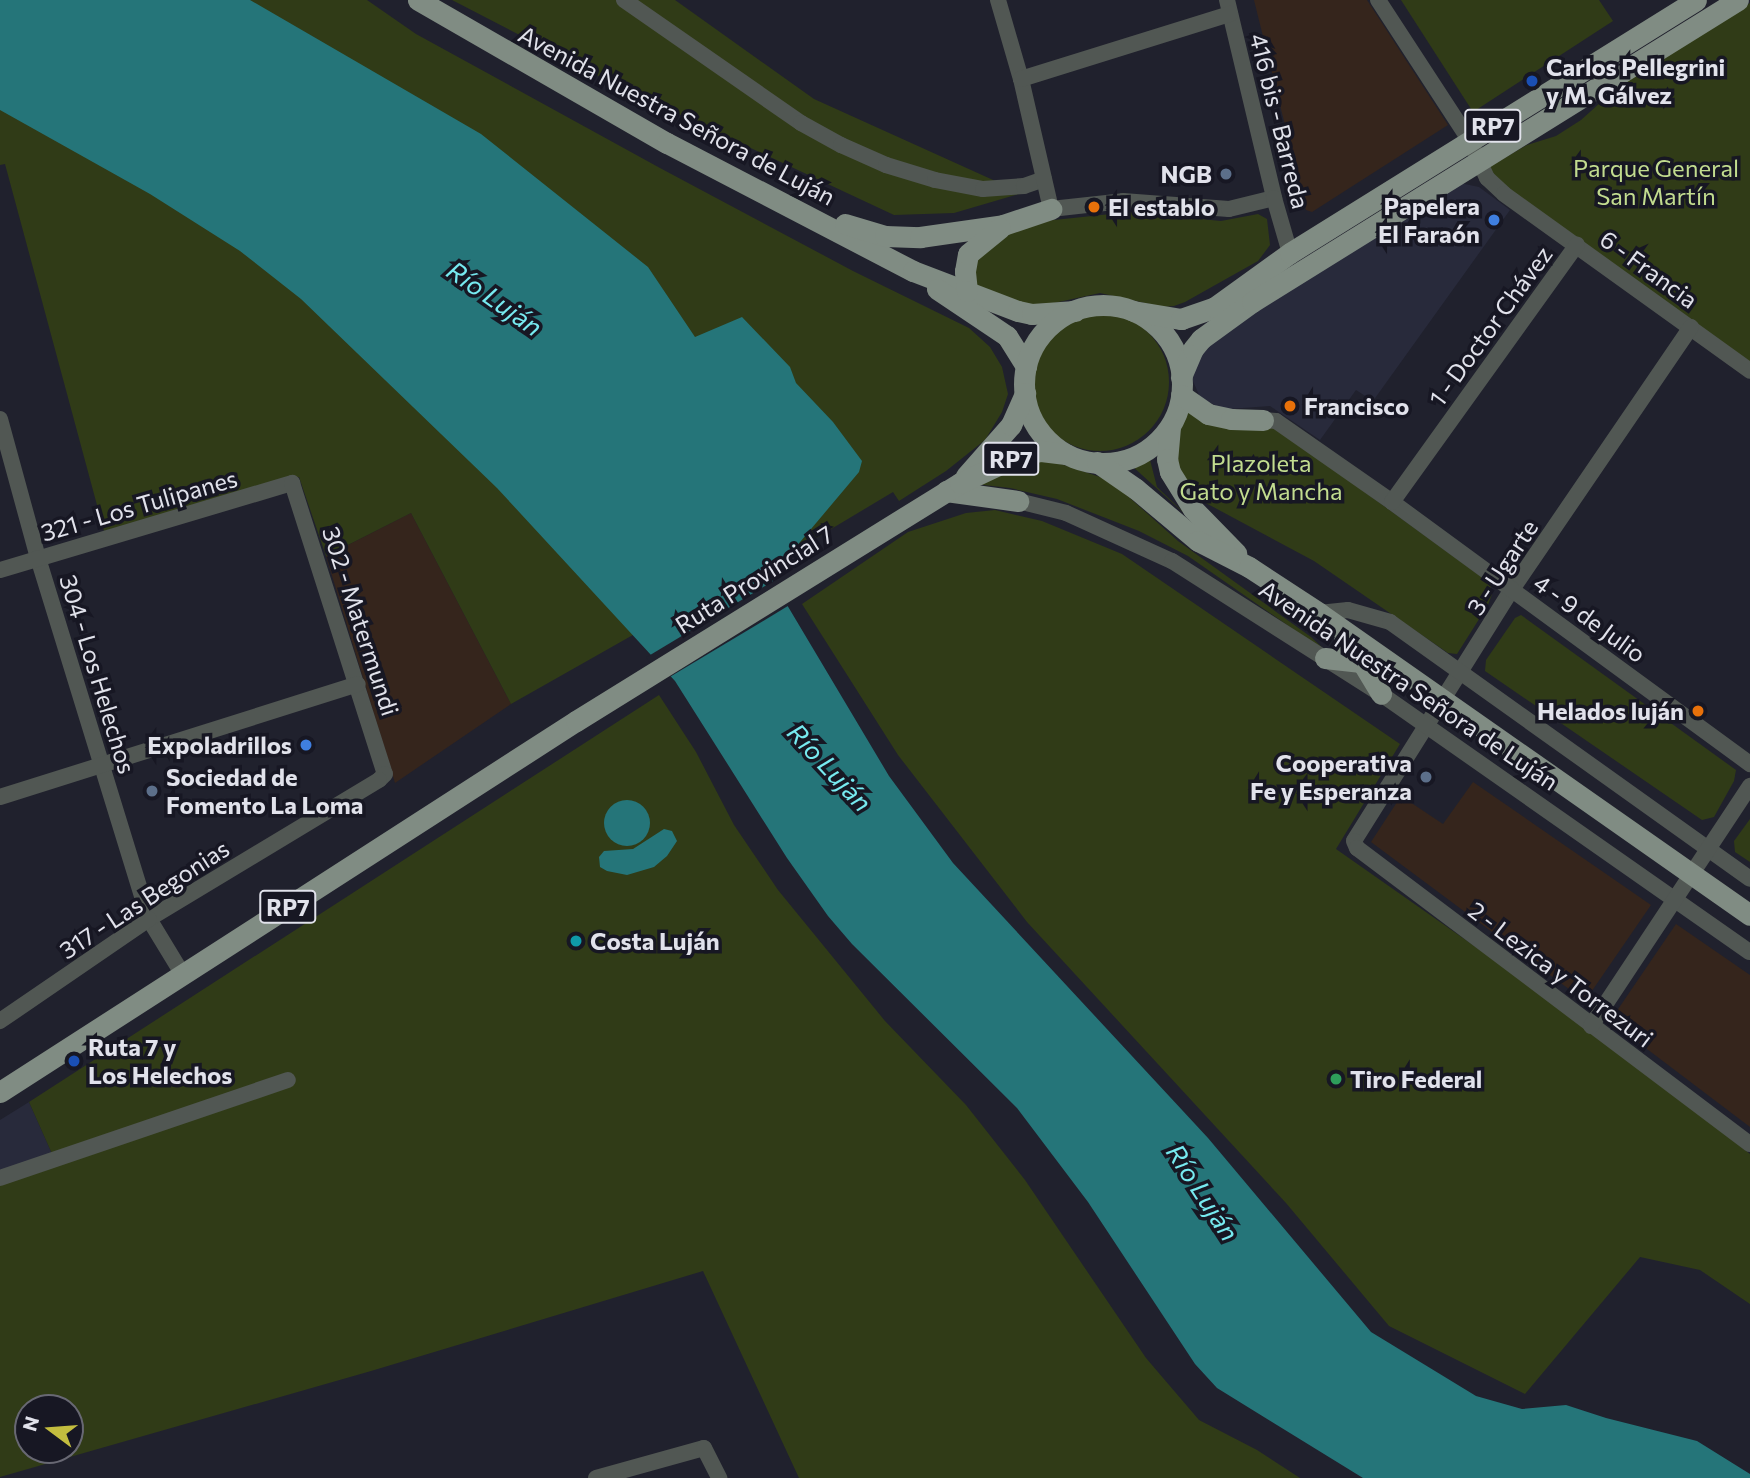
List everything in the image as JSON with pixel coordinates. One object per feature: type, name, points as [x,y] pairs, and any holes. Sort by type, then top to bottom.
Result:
[{"type":"main road","name":"Avenida Nuestra Señora de Luján","points":[[418,0],[667,143],[913,271],[1007,335],[1026,367]]},
{"type":"main road","name":"RP7","points":[[1696,0],[1290,253],[1215,307],[1193,317],[1181,319],[1104,305],[1075,310],[1044,333],[1026,367],[1025,393],[1034,422],[1053,446],[1066,454],[1097,462],[1116,462],[1141,453],[1170,427],[1193,349],[1209,331],[1738,0]]},
{"type":"main road","points":[[780,201],[851,226],[903,239],[1003,225],[1051,209]]},
{"type":"main road","points":[[967,291],[965,271],[968,254],[1003,225]]},
{"type":"main road","name":"Avenida Nuestra Señora de Luján","points":[[913,271],[987,301],[1032,314],[1075,310]]},
{"type":"main road","name":"RP7","points":[[1133,311],[1154,324],[1170,342],[1181,386]]},
{"type":"main road","points":[[1181,386],[1208,414],[1231,419],[1263,419]]},
{"type":"main road","name":"Ruta Provincial 7","points":[[953,487],[1011,425],[1025,393]]},
{"type":"main road","name":"Avenida Nuestra Señora de Luján","points":[[1170,427],[1167,459],[1170,472],[1193,509],[1249,567]]},
{"type":"main road","name":"Ruta Provincial 7","points":[[183,975],[576,721],[953,487],[1017,456],[1041,451],[1066,454]]},
{"type":"main road","name":"Avenida Nuestra Señora de Luján","points":[[1097,462],[1136,489],[1198,541],[1249,567],[1319,613],[1750,915]]},
{"type":"main road","points":[[953,487],[1018,501]]},
{"type":"main road","points":[[1319,613],[1362,662],[1381,694]]},
{"type":"main road","points":[[1325,658],[1362,662],[1401,671]]},
{"type":"main road","name":"RP7","points":[[0,1092],[183,975]]},
{"type":"street","points":[[998,0],[1021,79],[1051,209],[1123,201],[1229,209],[1273,198]]},
{"type":"street","name":"6 - Francia","points":[[1378,0],[1470,141],[1487,178],[1504,194],[1750,371]]},
{"type":"street","points":[[627,1],[801,123],[875,160],[935,180],[983,189],[1024,186],[1044,179]]},
{"type":"street","points":[[1021,79],[1229,7]]},
{"type":"street","name":"416 bis - Barreda","points":[[1229,7],[1273,198],[1290,253]]},
{"type":"street","name":"1 - Doctor Chávez","points":[[1392,502],[1577,245]]},
{"type":"street","name":"3 - Ugarte","points":[[1356,834],[1461,674],[1512,589],[1691,327]]},
{"type":"street","name":"304 - Los Helechos","points":[[0,419],[38,558],[149,919],[183,975]]},
{"type":"street","name":"4 - 9 de Julio","points":[[1263,419],[1276,421],[1392,502],[1750,764]]},
{"type":"street","name":"321 - Los Tulipanes","points":[[0,570],[292,483]]},
{"type":"street","name":"302 - Matermundi","points":[[292,483],[385,774]]},
{"type":"street","name":"Avenida Nuestra Señora de Luján","points":[[1018,501],[1066,513],[1172,561],[1381,694],[1750,952]]},
{"type":"street","name":"Avenida Nuestra Señora de Luján","points":[[1319,613],[1348,610],[1390,622],[1750,878]]},
{"type":"street","points":[[0,797],[358,684]]},
{"type":"street","name":"317 - Las Begonias","points":[[0,1021],[149,919],[385,774]]},
{"type":"street","points":[[1591,1026],[1750,786]]},
{"type":"street","name":"2 - Lezica y Torrezuri","points":[[1356,834],[1354,841],[1357,848],[1750,1144]]},
{"type":"street","points":[[0,1178],[288,1080]]},
{"type":"street","points":[[596,1478],[704,1448],[719,1478]]},
{"type":"shaded area","points":[[1254,0],[1367,0],[1448,125],[1312,212],[1306,210]]},
{"type":"shaded area","points":[[1460,183],[1479,187],[1510,210],[1373,401],[1356,390],[1320,440],[1270,406],[1229,409],[1218,407],[1200,397],[1192,379],[1192,369],[1204,343]]},
{"type":"shaded area","points":[[411,513],[511,704],[395,783],[326,556]]},
{"type":"shaded area","points":[[1473,782],[1651,905],[1585,1001],[1371,842],[1401,796],[1443,824]]},
{"type":"shaded area","points":[[1676,924],[1750,975],[1750,1127],[1610,1021]]},
{"type":"shaded area","points":[[29,1102],[57,1165],[0,1185],[0,1120]]},
{"type":"green space","points":[[41,0],[367,0],[416,34],[660,168],[853,271],[969,328],[990,347],[1002,367],[1008,394],[1002,412],[985,440],[946,471],[899,501],[893,492],[771,565],[738,488]]},
{"type":"green space","points":[[452,0],[675,0],[814,99],[1022,193],[954,213],[894,215],[612,83]]},
{"type":"green space","points":[[1401,0],[1599,0],[1613,21],[1473,112]]},
{"type":"green space","name":"Parque General San Martín","points":[[1750,3],[1750,367],[1496,183],[1489,167],[1527,145],[1556,136],[1581,120],[1620,85]]},
{"type":"green space","points":[[0,85],[236,223],[670,614],[511,704],[411,513],[326,556],[299,477],[104,531],[5,164],[0,165]]},
{"type":"green space","points":[[1130,212],[1221,221],[1258,214],[1267,219],[1270,245],[1258,261],[1174,306],[1163,307],[1100,293],[1054,303],[1020,305],[976,286],[971,258],[986,242],[1035,222]]},
{"type":"green space","points":[[1100,313],[1127,318],[1149,333],[1164,355],[1169,382],[1164,409],[1149,431],[1127,446],[1100,451],[1073,446],[1051,431],[1036,409],[1031,382],[1036,355],[1051,333],[1073,318]]},
{"type":"green space","name":"Plazoleta Gato y Mancha","points":[[1184,406],[1278,429],[1490,583],[1492,594],[1488,605],[1457,654],[1448,653],[1314,561],[1189,494],[1178,476],[1176,428]]},
{"type":"green space","points":[[1149,456],[1157,487],[1197,525],[1131,465]]},
{"type":"green space","points":[[1046,459],[1103,478],[1121,490],[1178,541],[1311,637],[1329,654],[1188,556],[1139,531],[1057,499],[1010,488],[975,484],[1009,465]]},
{"type":"green space","points":[[995,510],[1042,521],[1122,554],[1400,744],[1336,849],[1580,1020],[1750,1154],[1750,1304],[1700,1270],[1640,1257],[1525,1394],[1389,1326],[1286,1203],[1027,922],[898,755],[802,604],[908,532],[966,513]]},
{"type":"green space","points":[[1521,615],[1736,770],[1734,781],[1714,817],[1702,820],[1485,671],[1486,660],[1515,618]]},
{"type":"green space","points":[[659,695],[696,752],[734,825],[778,890],[885,1021],[966,1105],[1025,1180],[1146,1358],[1199,1420],[1257,1450],[1300,1478],[799,1478],[703,1271],[371,1371],[84,1453],[84,1394],[14,1394],[14,1464],[46,1464],[0,1477],[0,1185],[57,1165],[29,1102]]},
{"type":"green space","points":[[1750,819],[1750,862],[1735,852],[1734,841]]},
{"type":"water","name":"Río Luján","points":[[0,0],[250,0],[481,134],[648,267],[695,337],[742,317],[790,367],[796,383],[833,422],[862,461],[859,472],[790,554],[765,568],[889,776],[953,863],[1208,1138],[1371,1332],[1476,1396],[1522,1409],[1566,1405],[1697,1441],[1750,1474],[1750,1478],[1363,1478],[1217,1388],[1195,1364],[1088,1202],[1017,1108],[852,944],[828,916],[787,858],[675,681],[497,488],[301,299],[240,251],[150,194],[0,110]]},
{"type":"water","points":[[627,800],[643,807],[650,823],[643,839],[627,846],[611,839],[604,823],[611,807]]},
{"type":"water","points":[[664,829],[672,831],[677,841],[667,856],[654,867],[627,875],[600,867],[599,857],[604,851],[633,849]]},
{"type":"pier","points":[[775,580],[790,605],[661,682],[646,657]]},
{"type":"place","name":"Carlos Pellegrini y M. Gálvez","points":[[1532,81]]},
{"type":"place","name":"NGB","points":[[1226,174]]},
{"type":"place","name":"El establo","points":[[1094,207]]},
{"type":"place","name":"Papelera El Faraón","points":[[1494,220]]},
{"type":"place","name":"Francisco","points":[[1290,406]]},
{"type":"place","name":"Helados luján","points":[[1698,711]]},
{"type":"place","name":"Expoladrillos","points":[[306,745]]},
{"type":"place","name":"Cooperativa Fe y Esperanza","points":[[1426,777]]},
{"type":"place","name":"Sociedad de Fomento La Loma","points":[[152,791]]},
{"type":"place","name":"Costa Luján","points":[[576,941]]},
{"type":"place","name":"Ruta 7 y Los Helechos","points":[[74,1061]]},
{"type":"place","name":"Tiro Federal","points":[[1336,1079]]}]
